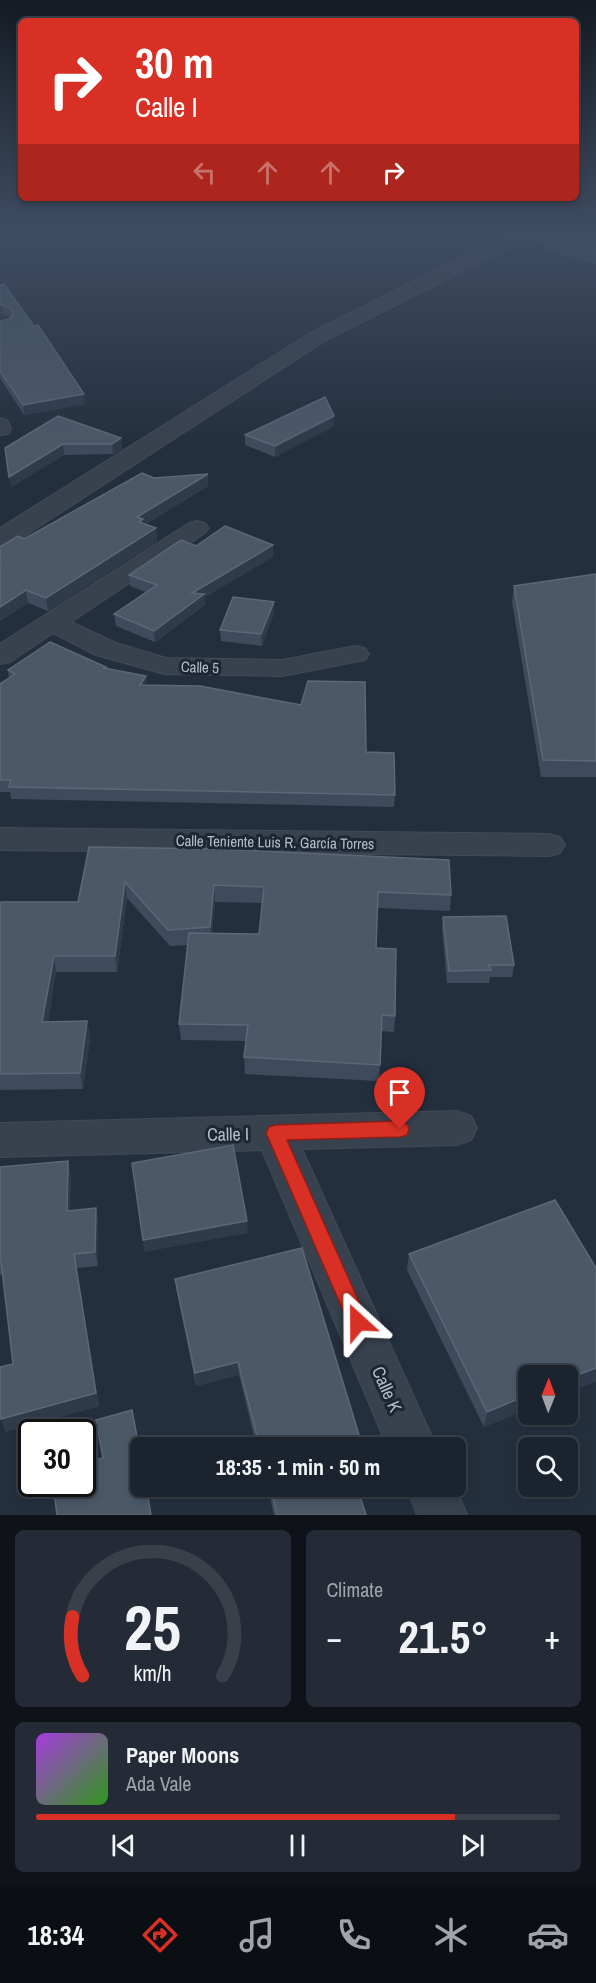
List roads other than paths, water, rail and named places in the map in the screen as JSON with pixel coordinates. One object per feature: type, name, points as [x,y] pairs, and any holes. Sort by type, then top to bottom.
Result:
[{"type":"street","points":[[0,540],[319,336],[384,304]]},
{"type":"street","points":[[0,424],[0,429]]},
{"type":"street","points":[[0,656],[197,528]]},
{"type":"street","name":"Calle 5","points":[[52,623],[106,649],[164,666],[282,668],[355,654]]},
{"type":"street","name":"Calle Teniente Luis R. García Torres","points":[[0,839],[549,844]]},
{"type":"street","name":"Calle I","points":[[0,1140],[457,1128]]},
{"type":"street","name":"Calle K","points":[[275,1133],[408,1437]]},
{"type":"street","points":[[435,1497],[442,1515]]}]
